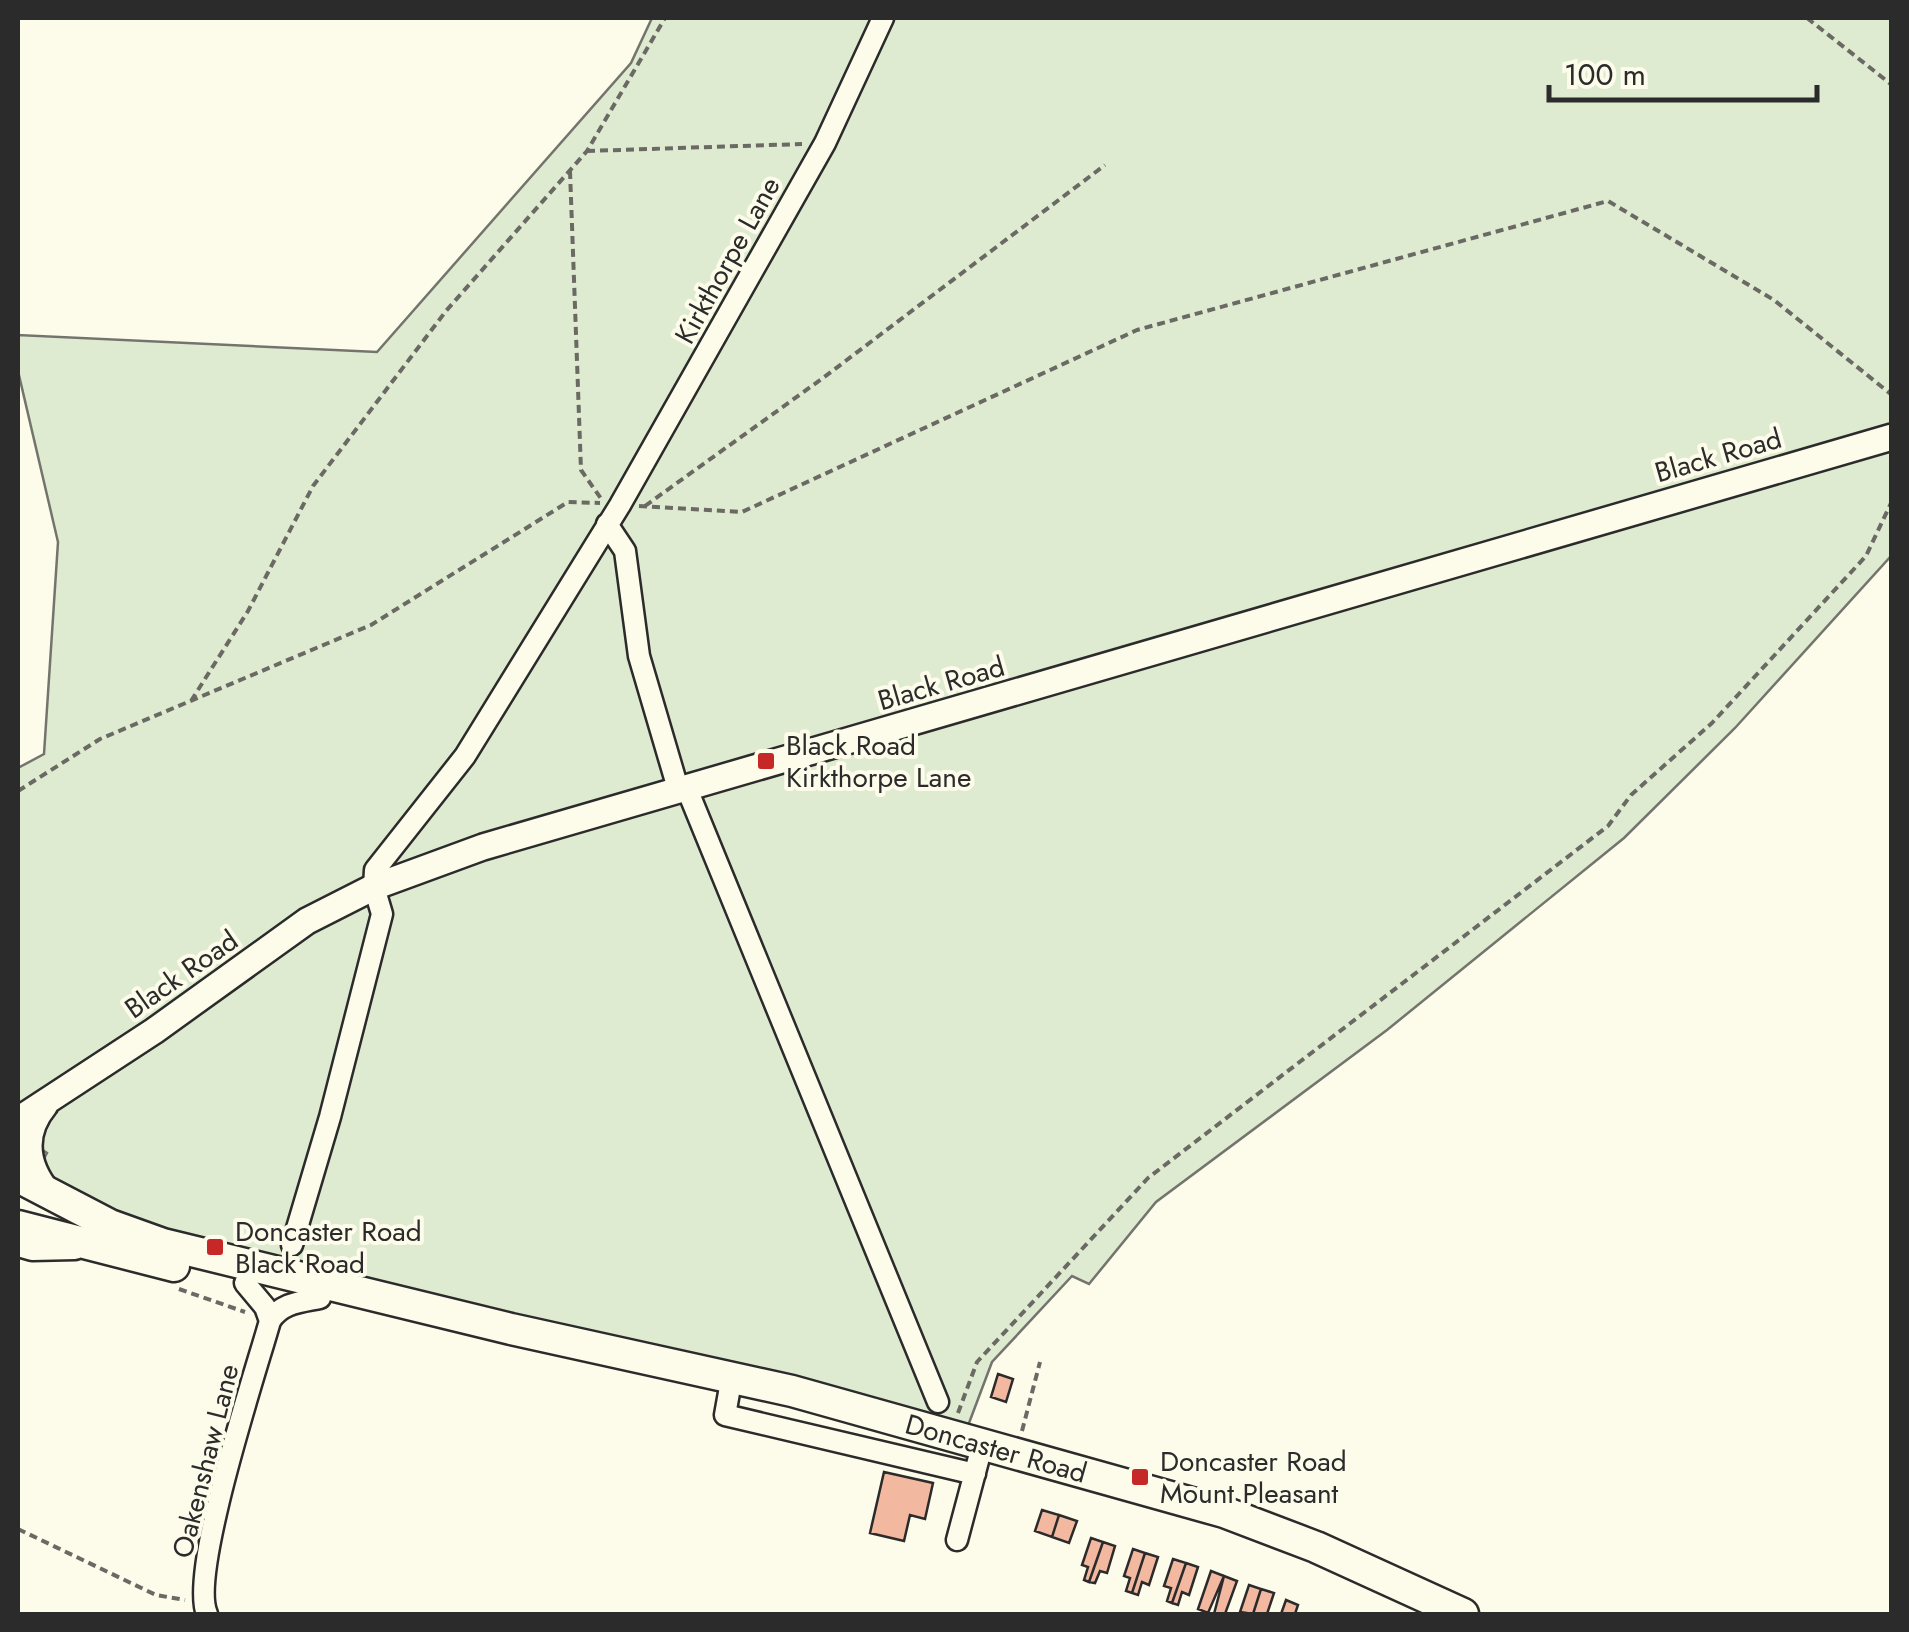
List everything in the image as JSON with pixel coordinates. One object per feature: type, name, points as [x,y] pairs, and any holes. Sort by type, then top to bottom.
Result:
[{"type":"highway","name":"Doncaster Road","points":[[18,1177],[110,1226],[251,1276],[276,1307],[320,1298],[510,1329],[732,1376],[978,1460],[1016,1455],[1224,1512],[1316,1547],[1463,1614]]},
{"type":"highway","name":"Doncaster Road","points":[[18,1226],[102,1248],[444,1310],[510,1329]]},
{"type":"main road","name":"Black Road","points":[[18,1120],[154,1031],[308,921],[374,887],[483,847],[1892,437]]},
{"type":"main road","name":"Black Road","points":[[18,1104],[55,1093]]},
{"type":"main road","name":"Black Road","points":[[50,1196],[29,1164],[29,1137],[38,1114],[55,1093]]},
{"type":"street","name":"Kirkthorpe Lane","points":[[374,887],[375,870],[465,756],[620,504],[825,143],[884,18]]},
{"type":"street","points":[[608,524],[625,551],[638,656],[683,790],[938,1402]]},
{"type":"street","points":[[292,1245],[330,1117],[382,914],[374,887]]},
{"type":"street","points":[[18,1246],[32,1250],[102,1248]]},
{"type":"street","name":"Oakenshaw Lane","points":[[206,1609],[204,1568],[213,1528],[276,1307]]},
{"type":"street","points":[[957,1540],[978,1460]]},
{"type":"path","points":[[191,702],[248,610],[313,486],[446,311],[587,151],[665,18]]},
{"type":"path","points":[[1808,18],[1892,85]]},
{"type":"path","points":[[587,151],[825,143]]},
{"type":"path","points":[[646,506],[1105,165]]},
{"type":"path","points":[[18,791],[100,739],[370,626],[568,502],[604,504],[582,470],[570,170]]},
{"type":"path","points":[[620,504],[742,512],[1137,330],[1608,202],[1774,300],[1892,395]]},
{"type":"path","points":[[953,1426],[977,1362],[1148,1178],[1608,826],[1632,795],[1712,723],[1866,556],[1892,501]]},
{"type":"path","points":[[1016,1455],[1040,1362]]},
{"type":"path","points":[[18,1528],[156,1595],[206,1609]]},
{"type":"green space","points":[[652,18],[1891,18],[1891,556],[1735,728],[1624,838],[1387,1030],[1156,1202],[1089,1284],[1072,1276],[992,1362],[963,1439],[444,1310],[50,1195],[42,1162],[47,1153],[18,1134],[18,768],[44,754],[58,542],[18,371],[18,335],[377,352],[631,63]]},
{"type":"building","points":[[998,1374],[1013,1379],[1006,1402],[991,1397]]},
{"type":"building","points":[[884,1472],[933,1483],[925,1519],[910,1515],[904,1541],[870,1533]]},
{"type":"building","points":[[1042,1510],[1059,1515],[1052,1537],[1035,1531]]},
{"type":"building","points":[[1059,1515],[1077,1521],[1069,1543],[1052,1537]]},
{"type":"building","points":[[1091,1538],[1103,1542],[1089,1582],[1084,1580],[1088,1567],[1082,1565]]},
{"type":"building","points":[[1103,1542],[1115,1546],[1107,1573],[1100,1571],[1095,1583],[1089,1582]]},
{"type":"building","points":[[1133,1549],[1145,1553],[1132,1593],[1126,1591],[1130,1578],[1124,1576]]},
{"type":"building","points":[[1145,1553],[1158,1557],[1149,1585],[1142,1582],[1138,1595],[1132,1593]]},
{"type":"building","points":[[1173,1559],[1186,1563],[1172,1603],[1167,1601],[1171,1588],[1164,1586]]},
{"type":"building","points":[[1186,1563],[1198,1567],[1189,1595],[1182,1592],[1178,1605],[1172,1603]]},
{"type":"building","points":[[1211,1571],[1224,1576],[1208,1613],[1198,1609]]},
{"type":"building","points":[[1224,1576],[1237,1581],[1225,1614],[1214,1614]]},
{"type":"building","points":[[1249,1585],[1261,1589],[1253,1614],[1240,1612]]},
{"type":"building","points":[[1261,1589],[1274,1593],[1267,1614],[1253,1614]]},
{"type":"building","points":[[1286,1600],[1298,1605],[1295,1614],[1281,1614]]},
{"type":"place","name":"Black Road Kirkthorpe Lane","points":[[766,761]]},
{"type":"place","name":"Doncaster Road Black Road","points":[[215,1247]]},
{"type":"place","name":"Doncaster Road Mount Pleasant","points":[[1140,1477]]}]
